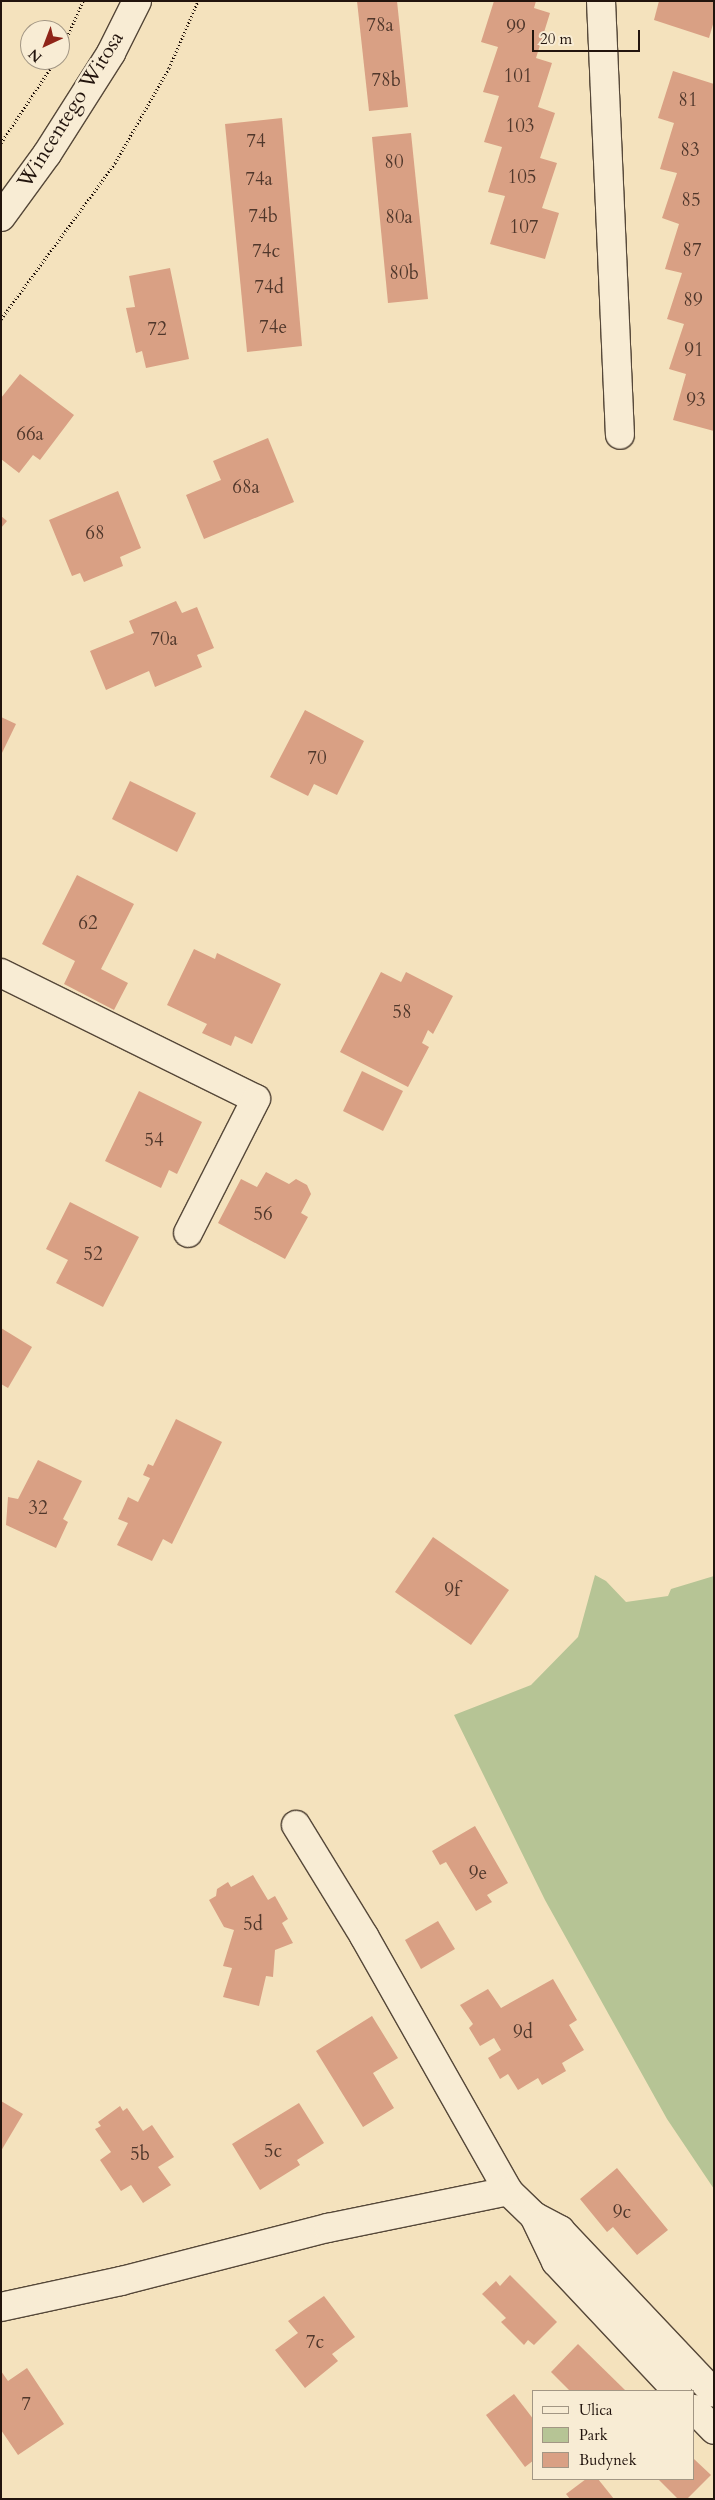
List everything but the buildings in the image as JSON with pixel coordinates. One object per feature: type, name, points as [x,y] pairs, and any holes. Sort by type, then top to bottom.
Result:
[{"type":"street","name":"Wincentego Witosa","points":[[1,217],[47,154],[111,53],[137,1]]},
{"type":"street","points":[[601,1],[620,435]]},
{"type":"street","points":[[1,973],[256,1099],[188,1234]]},
{"type":"street","points":[[296,1825],[364,1936],[508,2192],[534,2216],[560,2230],[714,2393]]},
{"type":"street","points":[[1,2307],[121,2281],[328,2228],[508,2192]]},
{"type":"street","points":[[534,2216],[556,2262],[676,2390]]},
{"type":"street","points":[[695,2410],[714,2430]]},
{"type":"path","points":[[70,29],[82,1]]},
{"type":"path","points":[[1,319],[115,163],[168,68],[198,1]]},
{"type":"path","points":[[1,143],[49,70]]},
{"type":"green space","points":[[595,1575],[606,1581],[626,1602],[668,1596],[671,1589],[714,1576],[714,2189],[667,2119],[545,1900],[454,1715],[531,1685],[578,1637]]}]
